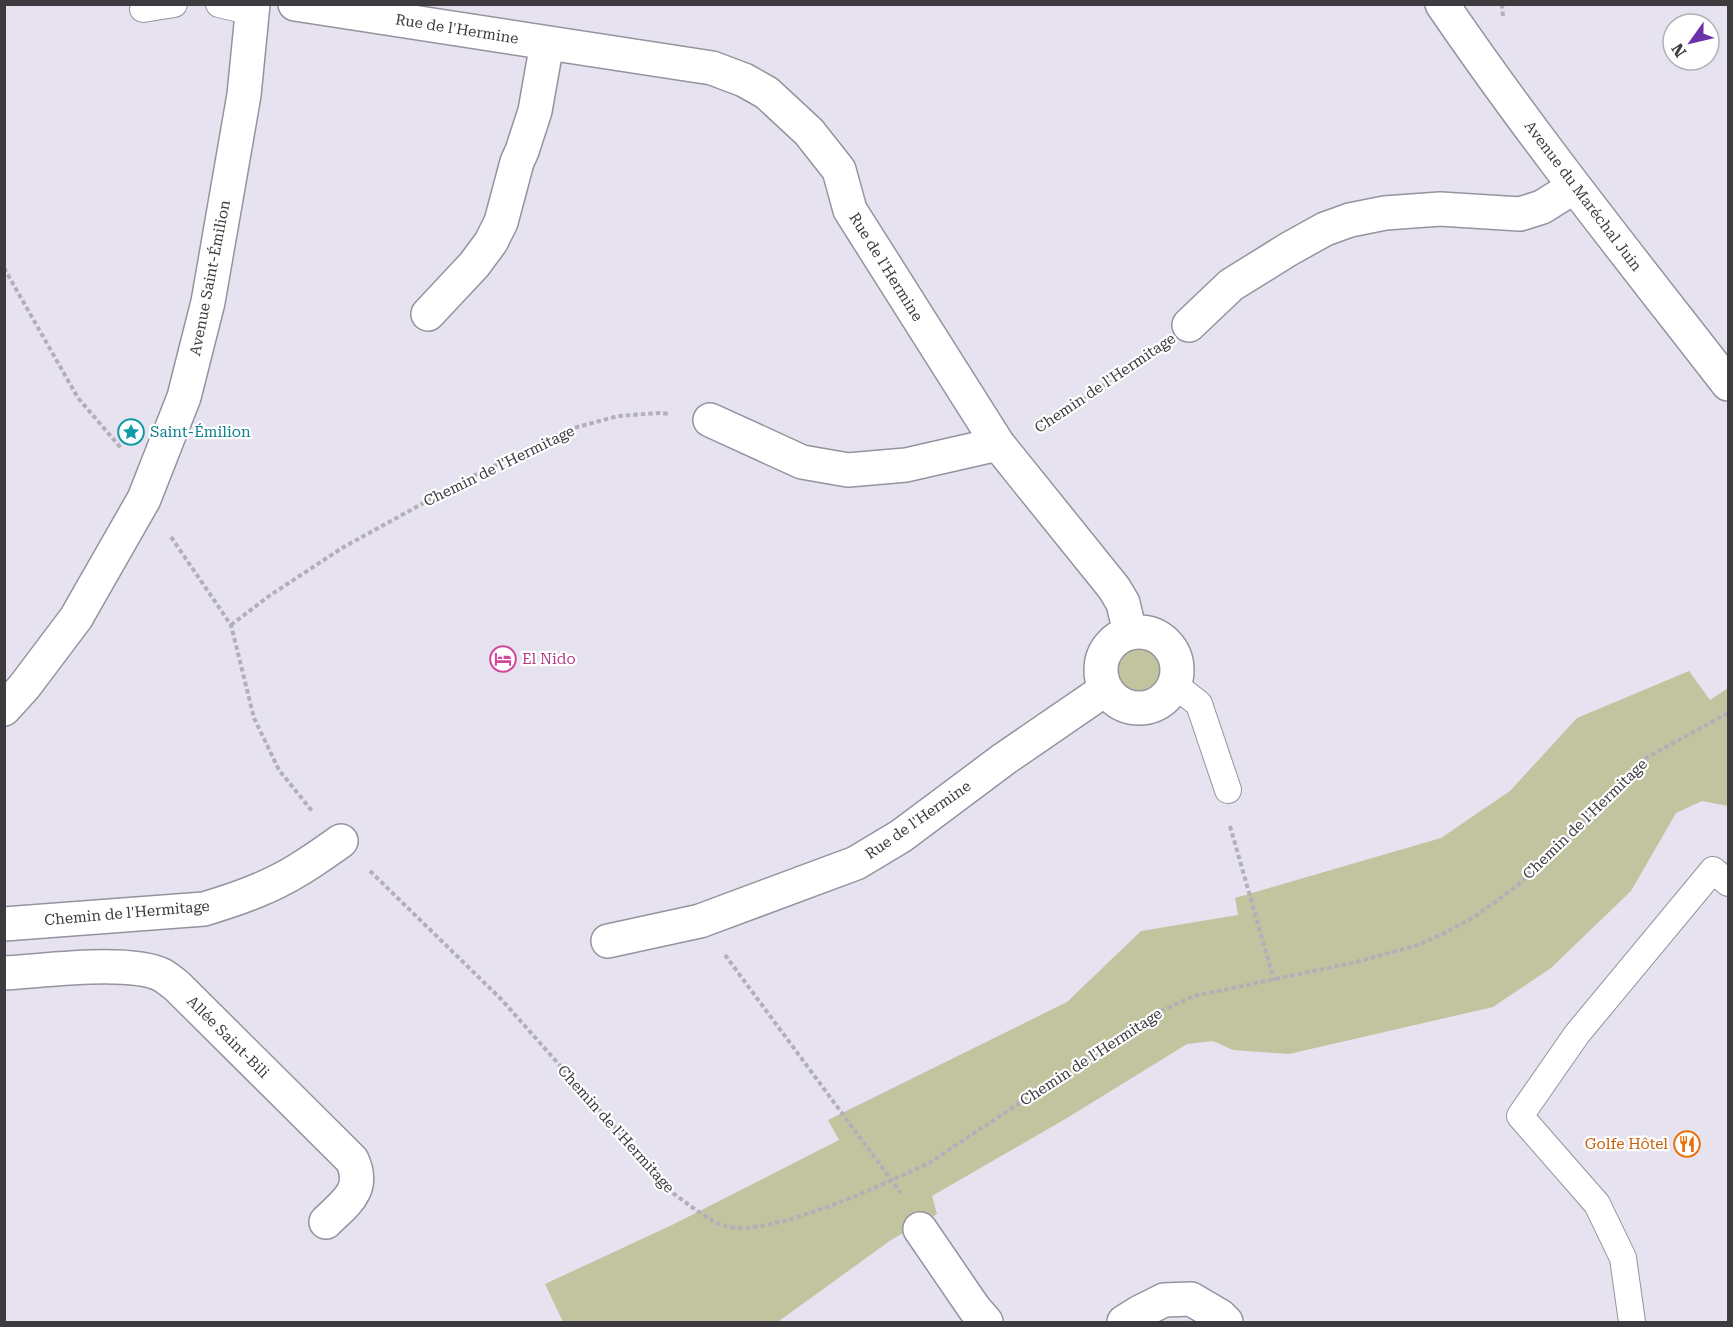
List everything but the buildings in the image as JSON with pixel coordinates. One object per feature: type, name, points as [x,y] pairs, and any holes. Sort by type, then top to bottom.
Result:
[{"type":"street","name":"Rue de l'Hermine","points":[[295,4],[712,68],[759,88],[787,110],[809,132],[839,170],[849,210],[998,444],[1124,603],[1130,633]]},
{"type":"street","name":"Avenue du Maréchal Juin","points":[[1442,4],[1483,64],[1574,187],[1728,384]]},
{"type":"street","name":"Avenue Saint-Émilion","points":[[11,689],[76,618],[148,491],[184,396],[208,302],[244,95],[253,8]]},
{"type":"street","points":[[428,314],[474,265],[491,242],[501,222],[517,162],[535,111],[548,43]]},
{"type":"street","name":"Chemin de l'Hermitage","points":[[1189,325],[1241,279],[1325,229],[1350,220],[1385,213],[1440,209],[1520,214],[1542,207],[1574,187]]},
{"type":"street","points":[[710,420],[802,462],[848,470],[906,465],[998,444]]},
{"type":"street","points":[[1144,632],[1158,636],[1168,645],[1175,657],[1177,671],[1174,685],[1166,698],[1152,706],[1136,709],[1112,699],[1102,679],[1101,664],[1106,650],[1116,639],[1130,633],[1144,632]]},
{"type":"street","name":"Rue de l'Hermine","points":[[608,941],[700,921],[856,863],[901,836],[1004,759],[1106,689]]},
{"type":"street","name":"Chemin de l'Hermitage","points":[[4,924],[204,909],[261,889],[298,870],[340,841]]},
{"type":"street","name":"Allée Saint-Bili","points":[[4,974],[117,966],[148,970],[162,975],[177,986],[352,1160],[358,1172],[355,1189],[352,1196],[326,1222]]},
{"type":"street","points":[[920,1229],[986,1323]]},
{"type":"street","points":[[1124,1323],[1164,1300],[1191,1299],[1220,1316],[1226,1323]]},
{"type":"lane","points":[[143,9],[174,4]]},
{"type":"lane","name":"Avenue Saint-Émilion","points":[[219,4],[253,8]]},
{"type":"lane","points":[[1174,685],[1199,704],[1228,790]]},
{"type":"lane","points":[[1632,1323],[1623,1258],[1597,1204],[1520,1116],[1577,1034],[1713,870],[1728,884]]},
{"type":"path","name":"Chemin de l'Hermitage","points":[[4,268],[78,398],[148,491],[231,625],[254,718],[279,770],[340,841],[501,999],[674,1194],[724,1226],[753,1228],[785,1222],[892,1180],[929,1162],[1154,1014],[1194,996],[1352,963],[1415,946],[1445,933],[1477,915],[1518,885],[1569,838],[1617,785],[1648,757],[1728,713]]},
{"type":"path","name":"Chemin de l'Hermitage","points":[[998,444],[1026,436],[1047,426],[1189,325]]},
{"type":"path","name":"Chemin de l'Hermitage","points":[[231,625],[342,548],[467,479],[570,429],[618,416],[660,413],[710,420]]},
{"type":"path","points":[[1228,790],[1225,802],[1233,841],[1274,980]]},
{"type":"path","points":[[700,921],[892,1180]]},
{"type":"green space","points":[[1139,645],[1149,647],[1157,653],[1163,661],[1165,671],[1163,681],[1157,689],[1149,695],[1139,697],[1129,695],[1121,689],[1115,681],[1113,671],[1115,661],[1121,653],[1129,647]]},
{"type":"green space","points":[[1689,671],[1710,700],[1728,688],[1728,806],[1702,801],[1676,813],[1631,891],[1551,968],[1493,1007],[1289,1054],[1233,1050],[1213,1041],[1187,1044],[1067,1118],[932,1196],[937,1214],[891,1240],[779,1321],[563,1322],[545,1284],[674,1224],[839,1140],[828,1120],[1067,1002],[1141,931],[1238,915],[1235,898],[1441,838],[1510,791],[1577,718]]},
{"type":"place","name":"Saint-Émilion","points":[[131,432]]},
{"type":"place","name":"El Nido","points":[[503,659]]},
{"type":"place","name":"Golfe Hôtel","points":[[1687,1144]]}]
